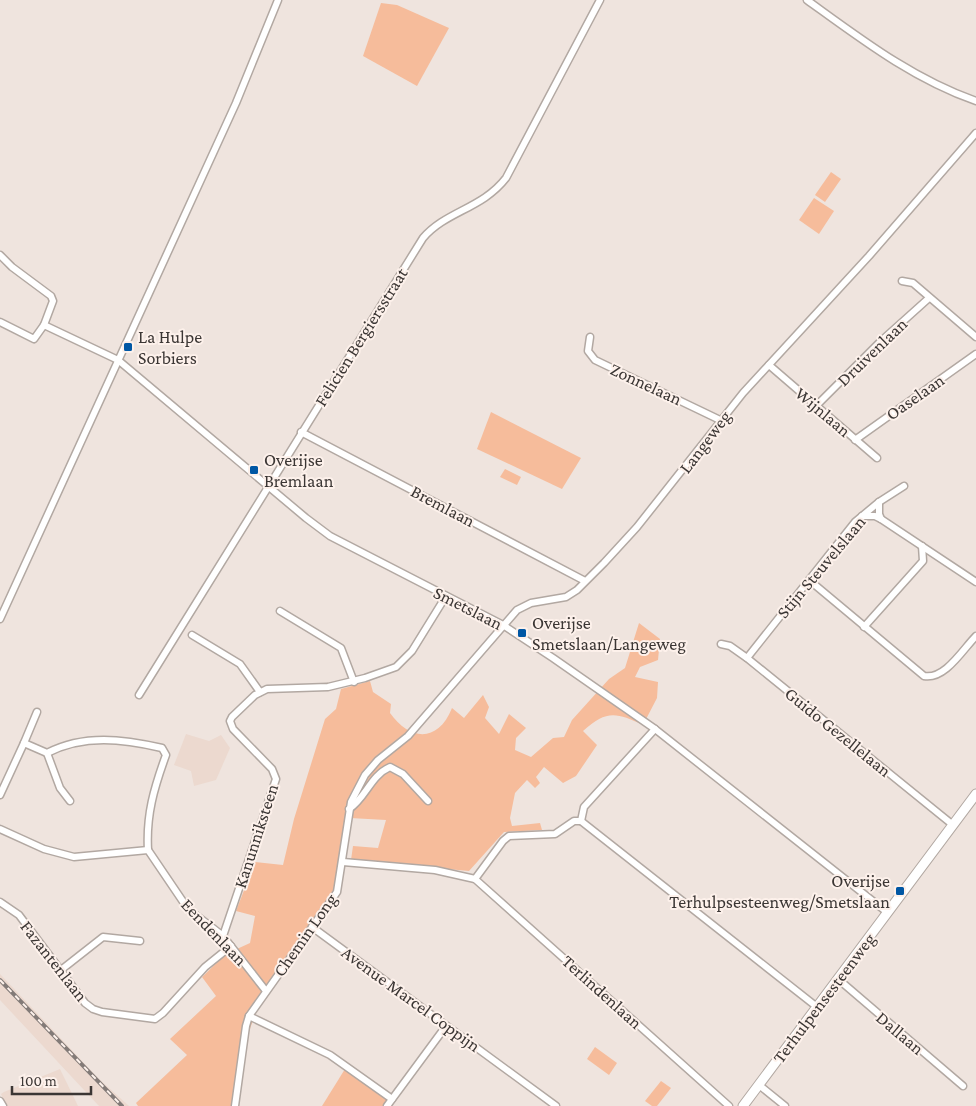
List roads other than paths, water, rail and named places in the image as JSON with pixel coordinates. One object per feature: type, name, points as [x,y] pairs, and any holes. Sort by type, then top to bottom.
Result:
[{"type":"main road","name":"Terhulpensesteenweg","points":[[743,1106],[976,794]]},
{"type":"street","points":[[0,619],[236,103],[278,0]]},
{"type":"street","name":"Felicien Bergiersstraat","points":[[139,695],[423,238],[435,226],[485,198],[506,178],[600,0]]},
{"type":"street","points":[[807,0],[918,77],[954,94],[976,101]]},
{"type":"street","name":"Langeweg","points":[[418,724],[503,625],[522,607],[566,597],[577,590],[637,527],[720,420],[976,133]]},
{"type":"street","points":[[0,255],[53,298],[44,325],[34,339],[0,322]]},
{"type":"street","points":[[902,281],[912,283],[976,337]]},
{"type":"street","name":"Druivenlaan","points":[[815,407],[880,342],[929,298]]},
{"type":"street","name":"Smetslaan","points":[[44,325],[118,360],[330,536],[503,625],[655,729],[888,913]]},
{"type":"street","name":"Zonnelaan","points":[[590,337],[588,351],[595,360],[720,420]]},
{"type":"street","name":"Oaselaan","points":[[855,440],[976,354]]},
{"type":"street","name":"Wijnlaan","points":[[769,365],[815,407],[877,458]]},
{"type":"street","name":"Bremlaan","points":[[301,432],[585,580]]},
{"type":"street","name":"Stijn Steuvelslaan","points":[[747,658],[862,516],[879,502],[904,486]]},
{"type":"street","points":[[879,502],[878,514],[881,519]]},
{"type":"street","points":[[862,516],[875,516],[881,519],[976,582]]},
{"type":"street","points":[[922,546],[923,561]]},
{"type":"street","points":[[864,626],[923,561],[937,557]]},
{"type":"street","points":[[809,580],[918,672],[931,678],[940,674],[976,636]]},
{"type":"street","points":[[192,635],[240,664],[260,692],[276,687],[315,688],[354,682],[384,672],[406,659],[446,596]]},
{"type":"street","points":[[280,611],[341,648],[354,682]]},
{"type":"street","name":"Guido Gezellelaan","points":[[721,644],[730,646],[747,658],[953,824]]},
{"type":"street","name":"Kanunniksteen","points":[[223,936],[275,782],[272,769],[231,725],[232,717],[260,692]]},
{"type":"street","points":[[0,795],[36,712]]},
{"type":"street","name":"Chemin Long","points":[[235,1106],[249,1016],[337,892],[350,809],[356,789],[364,775],[378,760],[402,742],[418,724]]},
{"type":"street","points":[[581,820],[584,807],[655,729]]},
{"type":"street","points":[[0,829],[44,849],[68,856],[89,857],[148,850],[150,803],[165,751],[148,745],[106,739],[86,740],[47,753],[24,743]]},
{"type":"street","points":[[47,753],[60,788],[70,801]]},
{"type":"street","points":[[350,809],[355,806],[371,781],[390,767],[402,774],[428,801]]},
{"type":"street","points":[[343,862],[435,870],[475,879],[503,841],[509,836],[555,834],[574,822],[581,820]]},
{"type":"street","points":[[581,820],[817,1007]]},
{"type":"street","name":"Eendenlaan","points":[[148,850],[188,909],[223,936],[266,990]]},
{"type":"street","name":"Terlindenlaan","points":[[475,879],[729,1106]]},
{"type":"street","name":"Fazantenlaan","points":[[0,902],[19,915],[86,1003],[93,1009],[102,1012],[151,1020],[163,1013],[205,966],[231,946]]},
{"type":"street","name":"Avenue Marcel Coppijn","points":[[312,927],[556,1106]]},
{"type":"street","points":[[61,970],[103,937],[140,941]]},
{"type":"street","name":"Dallaan","points":[[838,979],[963,1086]]},
{"type":"street","points":[[249,1016],[330,1055],[392,1099]]},
{"type":"street","points":[[387,1106],[446,1026]]},
{"type":"street","points":[[759,1085],[785,1106]]},
{"type":"street","points":[[0,1101],[3,1106]]},
{"type":"railway","points":[[0,980],[122,1106]]},
{"type":"place","name":"La Hulpe Sorbiers","points":[[128,347]]},
{"type":"place","name":"Overijse Bremlaan","points":[[254,470]]},
{"type":"place","name":"Overijse Smetslaan/Langeweg","points":[[522,633]]},
{"type":"place","name":"Overijse Terhulpsesteenweg/Smetslaan","points":[[900,891]]}]
